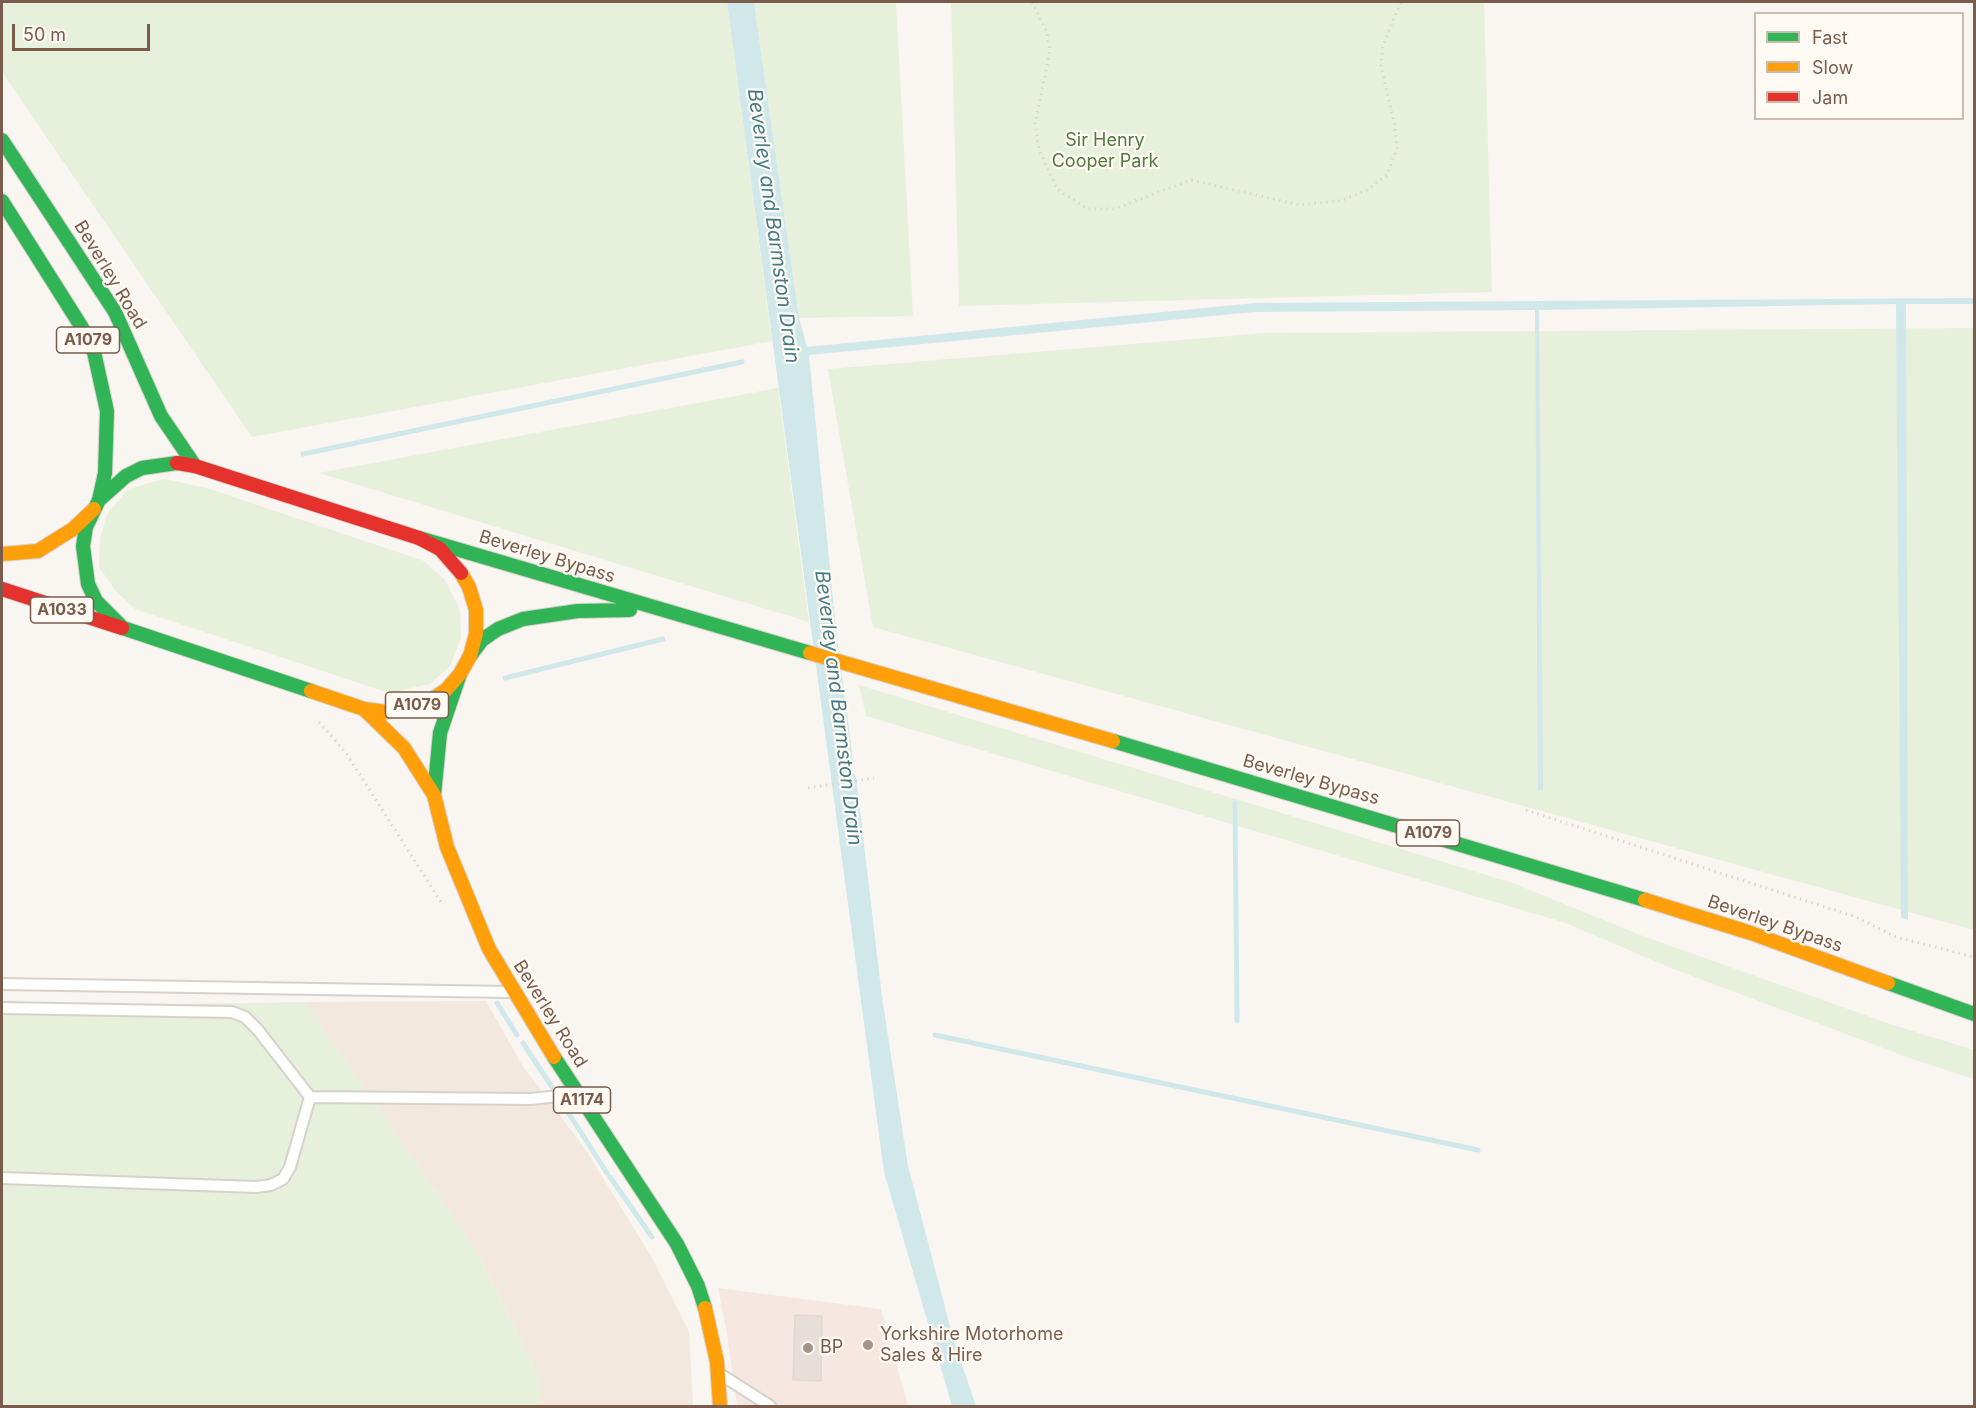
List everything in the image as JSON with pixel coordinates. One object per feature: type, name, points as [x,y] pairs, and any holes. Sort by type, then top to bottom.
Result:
[{"type":"main road","name":"Beverley Road","points":[[2,140],[115,312],[161,416],[195,466]]},
{"type":"main road","name":"A1079","points":[[2,201],[81,326],[94,352],[107,411],[105,473],[83,546],[88,584],[96,601],[123,628],[364,709],[386,712],[407,709],[428,702],[446,690],[460,674],[470,656],[476,634],[476,610],[469,587],[457,566],[440,549],[419,538],[195,466],[159,464],[142,468],[118,482],[97,505]]},
{"type":"main road","points":[[2,554],[21,555],[38,551],[74,529],[97,505]]},
{"type":"main road","name":"Beverley Bypass","points":[[419,538],[1425,832],[1751,933],[1974,1014]]},
{"type":"main road","name":"A1033","points":[[2,589],[123,628]]},
{"type":"main road","name":"Beverley Bypass","points":[[470,656],[483,640],[498,629],[523,619],[578,611],[664,611]]},
{"type":"main road","name":"Beverley Road","points":[[434,795],[440,733],[460,674]]},
{"type":"main road","name":"Beverley Road","points":[[364,709],[404,748],[434,795],[447,847],[489,949],[574,1087],[677,1244],[698,1286],[710,1324],[718,1373],[720,1407]]},
{"type":"lane","points":[[2,984],[514,992]]},
{"type":"lane","points":[[2,1008],[232,1012],[245,1017],[258,1030],[310,1097]]},
{"type":"lane","points":[[310,1097],[530,1099],[559,1096],[574,1087]]},
{"type":"lane","points":[[2,1178],[256,1187],[271,1185],[283,1179],[290,1167],[310,1097]]},
{"type":"lane","points":[[718,1373],[770,1404],[770,1407]]},
{"type":"path","points":[[1032,2],[1047,33],[1050,51],[1035,124],[1039,150],[1057,189],[1088,209],[1114,209],[1191,180],[1299,205],[1340,201],[1367,190],[1387,175],[1396,148],[1395,127],[1382,66],[1383,45],[1401,2]]},
{"type":"path","points":[[316,719],[346,753],[448,913]]},
{"type":"path","points":[[808,788],[874,778]]},
{"type":"path","points":[[1526,810],[1856,916],[1896,937],[1974,957]]},
{"type":"shaded area","points":[[486,1001],[522,1065],[585,1149],[651,1256],[689,1332],[693,1406],[539,1406],[539,1378],[478,1253],[305,1002]]},
{"type":"shaded area","points":[[718,1288],[881,1309],[908,1406],[737,1406]]},
{"type":"green space","points":[[2,2],[727,2],[772,341],[252,437],[2,72]]},
{"type":"green space","points":[[754,2],[896,2],[913,316],[799,318]]},
{"type":"green space","name":"Sir Henry Cooper Park","points":[[951,2],[1484,2],[1492,292],[959,306]]},
{"type":"green space","points":[[1974,328],[1974,930],[873,627],[828,369],[1266,333]]},
{"type":"green space","points":[[778,388],[809,622],[319,473]]},
{"type":"green space","points":[[164,479],[207,488],[424,561],[445,580],[460,610],[461,638],[450,666],[430,684],[389,693],[135,609],[115,590],[99,567],[100,538],[107,514],[128,489]]},
{"type":"green space","points":[[859,685],[1513,883],[1640,935],[1893,1025],[1974,1050],[1974,1079],[1912,1059],[1671,968],[1566,923],[866,716]]},
{"type":"green space","points":[[305,1002],[478,1253],[539,1378],[539,1406],[2,1406],[2,1007]]},
{"type":"water","name":"Beverley and Barmston Drain","points":[[727,2],[754,2],[799,318],[807,347],[1255,303],[1974,298],[1974,304],[1906,304],[1908,920],[1901,918],[1896,304],[1539,310],[1543,790],[1538,790],[1535,310],[1254,312],[809,355],[836,630],[853,760],[851,769],[856,777],[882,997],[908,1166],[953,1338],[976,1406],[952,1406],[884,1172]]},
{"type":"building","name":"BP","points":[[795,1315],[822,1316],[821,1381],[793,1380]]},
{"type":"waterway","points":[[303,454],[742,362]]},
{"type":"waterway","points":[[505,678],[663,639]]},
{"type":"waterway","points":[[1235,803],[1237,1021]]},
{"type":"waterway","points":[[497,1003],[517,1035]]},
{"type":"waterway","points":[[935,1035],[1478,1150]]},
{"type":"waterway","points":[[523,1043],[554,1090]]},
{"type":"waterway","points":[[562,1103],[607,1173]]},
{"type":"waterway","points":[[610,1177],[652,1237]]},
{"type":"traffic: fast","points":[[2,140],[115,312],[161,416],[195,466]]},
{"type":"traffic: fast","points":[[2,201],[81,326],[94,352],[107,411],[105,473],[99,500]]},
{"type":"traffic: fast","points":[[177,463],[142,468],[126,476],[99,500],[86,527],[83,546],[88,584],[96,601],[123,628],[311,691]]},
{"type":"traffic: fast","points":[[419,538],[810,653]]},
{"type":"traffic: fast","points":[[470,656],[482,640],[498,629],[523,619],[578,611],[630,610]]},
{"type":"traffic: fast","points":[[434,795],[440,733],[460,674]]},
{"type":"traffic: fast","points":[[1113,741],[1645,900]]},
{"type":"traffic: fast","points":[[1888,983],[1974,1014]]},
{"type":"traffic: fast","points":[[554,1057],[677,1244],[698,1286],[705,1308]]},
{"type":"traffic: slow","points":[[2,554],[38,551],[73,529],[94,509]]},
{"type":"traffic: slow","points":[[311,691],[364,709],[386,712],[428,702],[446,690],[460,674],[470,656],[476,634],[476,610],[469,587],[461,573]]},
{"type":"traffic: slow","points":[[810,653],[1113,741]]},
{"type":"traffic: slow","points":[[364,709],[404,748],[434,795],[447,847],[489,949],[554,1057]]},
{"type":"traffic: slow","points":[[1645,900],[1751,933],[1888,983]]},
{"type":"traffic: slow","points":[[705,1308],[717,1362],[720,1406]]},
{"type":"traffic: jam","points":[[177,463],[195,466],[419,538],[440,549],[461,573]]},
{"type":"traffic: jam","points":[[2,589],[122,628]]},
{"type":"place","name":"Yorkshire Motorhome Sales & Hire","points":[[868,1345]]},
{"type":"place","name":"BP","points":[[808,1348]]}]
